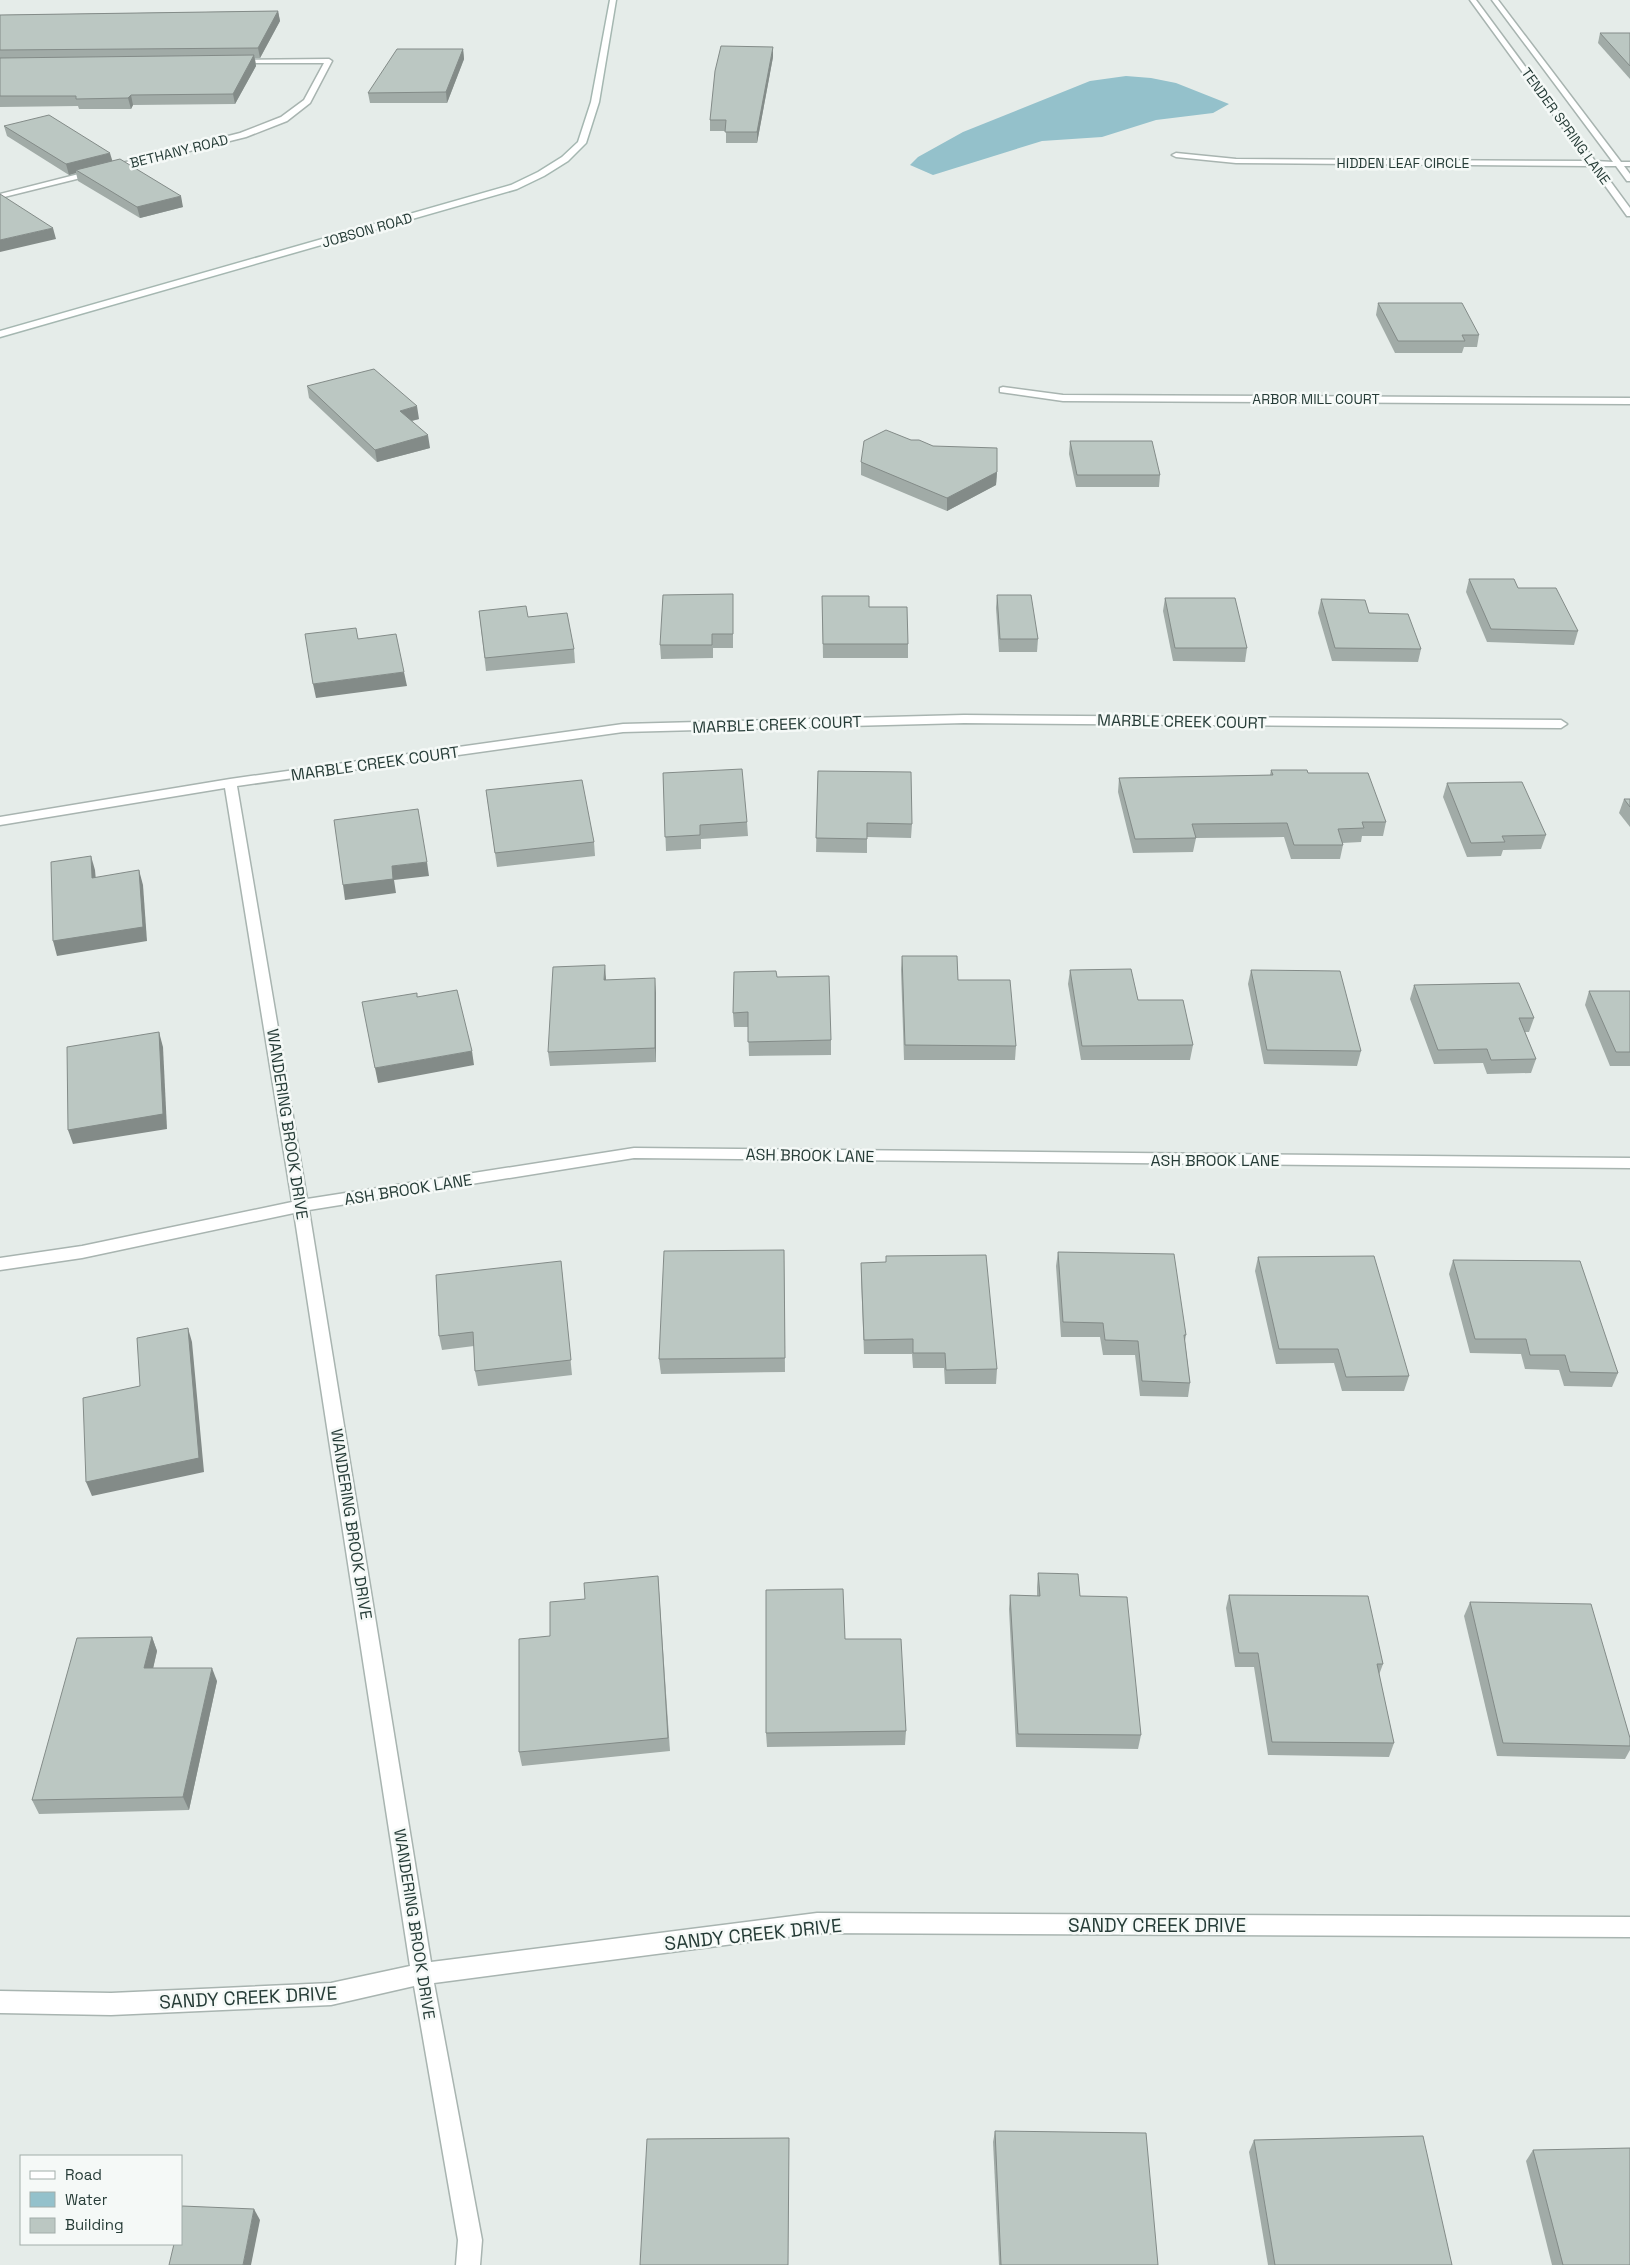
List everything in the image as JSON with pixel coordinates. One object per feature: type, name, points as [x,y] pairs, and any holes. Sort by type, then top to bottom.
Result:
[{"type":"street","name":"JOBSON ROAD","points":[[0,334],[514,188],[541,174],[565,159],[582,143],[594,102],[613,0]]},
{"type":"street","name":"TENDER SPRING LANE","points":[[1473,0],[1500,22],[1630,179]]},
{"type":"street","name":"TENDER SPRING LANE","points":[[1495,0],[1500,22],[1594,164],[1630,214]]},
{"type":"street","name":"BETHANY ROAD","points":[[0,196],[243,135],[284,119],[307,102],[329,60],[229,62]]},
{"type":"street","name":"HIDDEN LEAF CIRCLE","points":[[1176,155],[1246,161],[1630,164]]},
{"type":"street","name":"ARBOR MILL COURT","points":[[1003,390],[1063,398],[1630,401]]},
{"type":"street","name":"MARBLE CREEK COURT","points":[[0,821],[230,783],[623,728],[964,719],[1562,724]]},
{"type":"street","name":"WANDERING BROOK DRIVE","points":[[230,783],[301,1206],[422,1974],[470,2240],[468,2265]]},
{"type":"street","name":"ASH BROOK LANE","points":[[0,1264],[82,1252],[301,1206],[634,1153],[1630,1163]]},
{"type":"street","name":"SANDY CREEK DRIVE","points":[[0,2002],[111,2004],[331,1994],[422,1974],[817,1923],[1630,1927]]},
{"type":"water","points":[[1126,76],[1176,83],[1229,104],[1213,113],[1156,120],[1102,137],[1042,141],[933,175],[910,165],[918,157],[963,132],[1090,81]]},
{"type":"building","points":[[278,11],[258,48],[0,50],[0,15]]},
{"type":"building","points":[[1600,33],[1630,33],[1630,66]]},
{"type":"building","points":[[721,46],[773,47],[757,132],[725,132],[726,120],[710,120],[715,71]]},
{"type":"building","points":[[397,49],[463,49],[446,92],[368,93]]},
{"type":"building","points":[[254,55],[233,94],[131,95],[128,98],[76,99],[76,96],[0,96],[0,58]]},
{"type":"building","points":[[49,115],[110,153],[66,164],[4,126]]},
{"type":"building","points":[[120,159],[181,196],[137,207],[76,170]]},
{"type":"building","points":[[0,194],[53,228],[0,240]]},
{"type":"building","points":[[1378,303],[1462,303],[1479,335],[1462,335],[1465,341],[1398,341]]},
{"type":"building","points":[[374,369],[417,406],[400,411],[428,435],[375,450],[307,386]]},
{"type":"building","points":[[886,430],[933,446],[997,448],[997,472],[947,498],[861,462],[864,441]]},
{"type":"building","points":[[1070,441],[1152,441],[1160,475],[1077,475]]},
{"type":"building","points":[[1469,579],[1514,579],[1518,588],[1556,588],[1578,631],[1491,629]]},
{"type":"building","points":[[733,594],[733,634],[712,634],[712,645],[660,645],[663,595]]},
{"type":"building","points":[[997,595],[1031,595],[1038,639],[1000,639]]},
{"type":"building","points":[[822,596],[869,596],[869,607],[907,607],[908,644],[823,644]]},
{"type":"building","points":[[1165,598],[1235,598],[1247,648],[1175,648]]},
{"type":"building","points":[[1321,599],[1365,600],[1369,613],[1408,614],[1421,649],[1335,648]]},
{"type":"building","points":[[526,606],[528,617],[567,613],[574,649],[485,658],[479,611]]},
{"type":"building","points":[[356,628],[358,639],[396,634],[404,672],[313,684],[305,634]]},
{"type":"building","points":[[742,769],[747,822],[700,825],[700,835],[665,837],[663,773]]},
{"type":"building","points":[[1271,770],[1307,770],[1308,773],[1368,773],[1386,822],[1362,822],[1364,828],[1338,829],[1343,845],[1294,845],[1287,823],[1192,824],[1196,838],[1135,839],[1119,778],[1273,775]]},
{"type":"building","points":[[818,771],[911,772],[912,824],[867,823],[867,839],[816,838]]},
{"type":"building","points":[[582,780],[594,842],[495,853],[486,790]]},
{"type":"building","points":[[1522,782],[1546,835],[1502,836],[1505,842],[1471,843],[1447,783]]},
{"type":"building","points":[[1624,799],[1630,799],[1630,807]]},
{"type":"building","points":[[418,809],[427,862],[392,866],[393,879],[343,885],[334,820]]},
{"type":"building","points":[[91,856],[92,878],[139,870],[143,927],[53,941],[51,862]]},
{"type":"building","points":[[902,956],[957,956],[958,980],[1010,980],[1016,1046],[905,1045]]},
{"type":"building","points":[[605,965],[604,980],[655,978],[655,1048],[548,1052],[553,967]]},
{"type":"building","points":[[1131,969],[1138,1000],[1183,1000],[1193,1045],[1082,1046],[1070,970]]},
{"type":"building","points":[[1251,970],[1340,971],[1361,1051],[1267,1050]]},
{"type":"building","points":[[776,971],[777,977],[829,976],[831,1040],[748,1042],[748,1012],[733,1013],[734,972]]},
{"type":"building","points":[[1519,983],[1534,1018],[1519,1018],[1536,1059],[1491,1060],[1487,1049],[1438,1050],[1414,985]]},
{"type":"building","points":[[457,990],[472,1051],[375,1068],[362,1002],[417,993],[417,997]]},
{"type":"building","points":[[1589,991],[1630,991],[1630,1052],[1616,1052]]},
{"type":"building","points":[[159,1032],[163,1114],[68,1130],[67,1047]]},
{"type":"building","points":[[784,1250],[785,1358],[659,1359],[664,1251]]},
{"type":"building","points":[[1058,1252],[1174,1254],[1186,1335],[1184,1335],[1190,1383],[1142,1381],[1138,1341],[1105,1340],[1103,1323],[1063,1322]]},
{"type":"building","points":[[986,1255],[997,1369],[946,1370],[945,1353],[913,1353],[913,1339],[864,1340],[861,1263],[886,1262],[886,1256]]},
{"type":"building","points":[[1374,1256],[1409,1376],[1346,1377],[1338,1349],[1279,1349],[1258,1257]]},
{"type":"building","points":[[1453,1260],[1580,1261],[1618,1373],[1570,1372],[1565,1355],[1530,1355],[1526,1339],[1475,1339]]},
{"type":"building","points":[[561,1261],[571,1360],[475,1371],[473,1332],[439,1336],[436,1275]]},
{"type":"building","points":[[188,1328],[199,1458],[86,1482],[83,1398],[140,1386],[137,1338]]},
{"type":"building","points":[[1038,1573],[1078,1574],[1080,1596],[1127,1597],[1141,1735],[1018,1734],[1010,1595],[1040,1596]]},
{"type":"building","points":[[658,1576],[668,1738],[519,1752],[519,1639],[550,1636],[550,1602],[585,1599],[584,1583]]},
{"type":"building","points":[[843,1589],[845,1639],[901,1639],[906,1731],[766,1733],[766,1590]]},
{"type":"building","points":[[1229,1595],[1368,1596],[1383,1664],[1377,1664],[1394,1743],[1272,1742],[1258,1653],[1239,1653]]},
{"type":"building","points":[[1470,1602],[1591,1604],[1630,1738],[1630,1746],[1503,1743]]},
{"type":"building","points":[[152,1637],[144,1668],[212,1668],[183,1797],[32,1800],[77,1638]]},
{"type":"building","points":[[995,2131],[1146,2133],[1158,2265],[1001,2265]]},
{"type":"building","points":[[1423,2136],[1452,2265],[1275,2265],[1254,2140]]},
{"type":"building","points":[[789,2138],[788,2265],[640,2265],[647,2139]]},
{"type":"building","points":[[1630,2148],[1630,2265],[1563,2265],[1533,2150]]},
{"type":"building","points":[[182,2206],[254,2209],[243,2265],[169,2265],[174,2245],[182,2245]]}]
